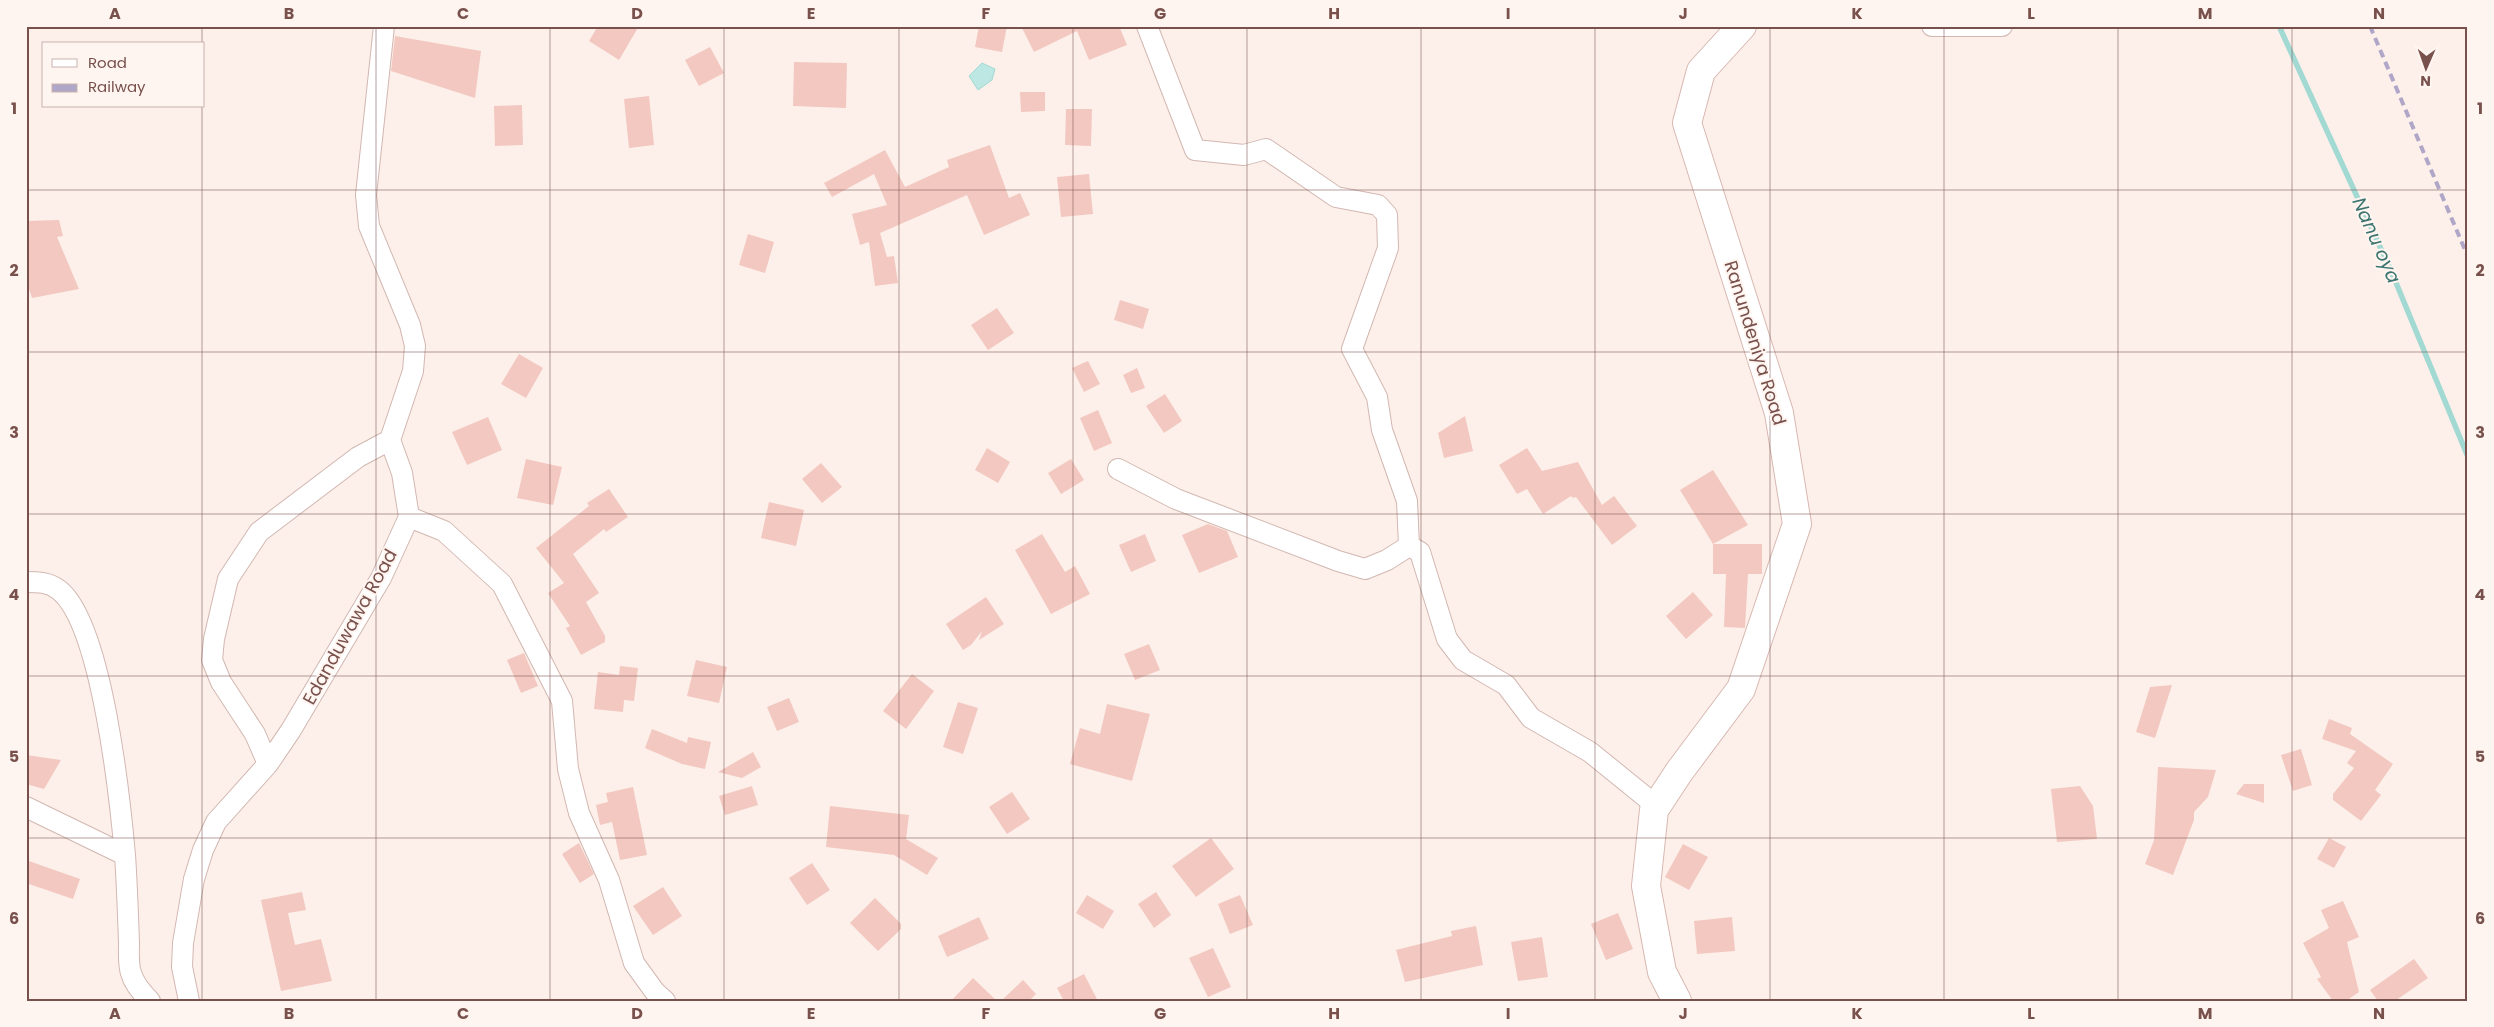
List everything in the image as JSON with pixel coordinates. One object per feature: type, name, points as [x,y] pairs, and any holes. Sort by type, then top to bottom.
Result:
[{"type":"main road","name":"Ranundeniya Road","points":[[1677,1001],[1662,972],[1646,886],[1654,810],[1679,772],[1741,689],[1797,524],[1779,413],[1687,123],[1701,71],[1742,26]]},
{"type":"street","points":[[384,26],[366,195],[368,218],[379,253],[410,325],[415,346],[413,370],[390,440],[402,473],[409,517],[444,532],[502,584],[562,701],[568,769],[579,813],[609,880],[634,963],[664,1001]]},
{"type":"street","points":[[1147,26],[1195,150],[1244,155],[1266,149],[1336,198],[1378,205],[1387,215],[1388,248],[1352,349],[1377,397],[1382,430],[1407,502],[1408,546]]},
{"type":"street","points":[[1932,26],[2002,26]]},
{"type":"street","points":[[268,764],[255,734],[221,682],[212,660],[214,639],[228,579],[259,532],[358,457],[390,440]]},
{"type":"street","points":[[1118,468],[1176,499],[1338,561],[1366,568],[1387,560],[1408,546]]},
{"type":"street","name":"Edanduwawa Road","points":[[188,1001],[182,967],[183,943],[194,879],[203,850],[216,822],[268,764],[292,730],[381,578],[409,517]]},
{"type":"street","points":[[1408,546],[1420,552],[1447,639],[1463,660],[1506,685],[1532,718],[1590,752],[1648,799],[1654,810]]},
{"type":"street","points":[[26,582],[42,582],[58,590],[72,606],[82,628],[111,736],[125,855],[130,972],[141,992],[150,1001]]},
{"type":"street","points":[[26,807],[125,855]]},
{"type":"water","points":[[982,63],[995,69],[992,80],[978,90],[969,76]]},
{"type":"building","points":[[598,26],[639,26],[619,60],[589,41]]},
{"type":"building","points":[[979,26],[1007,26],[1002,52],[975,47]]},
{"type":"building","points":[[1021,26],[1119,26],[1127,45],[1089,60],[1077,31],[1034,52]]},
{"type":"building","points":[[395,36],[481,51],[475,98],[391,71]]},
{"type":"building","points":[[710,47],[724,73],[699,86],[685,60]]},
{"type":"building","points":[[794,62],[847,63],[846,108],[793,106]]},
{"type":"building","points":[[1020,92],[1045,92],[1045,111],[1021,112]]},
{"type":"building","points":[[649,96],[654,145],[629,148],[624,99]]},
{"type":"building","points":[[522,105],[523,145],[495,146],[494,106]]},
{"type":"building","points":[[1066,109],[1092,109],[1091,146],[1065,145]]},
{"type":"building","points":[[990,145],[1009,198],[1020,193],[1030,215],[984,235],[967,195],[880,233],[887,257],[894,256],[898,283],[875,286],[869,242],[860,245],[852,214],[887,205],[874,174],[832,197],[824,183],[885,150],[905,187],[949,167],[947,160]]},
{"type":"building","points":[[1089,174],[1093,214],[1061,217],[1057,177]]},
{"type":"building","points":[[59,220],[63,236],[57,237],[79,289],[32,298],[26,280],[26,221]]},
{"type":"building","points":[[748,234],[774,242],[765,273],[739,265]]},
{"type":"building","points":[[1120,300],[1149,309],[1143,329],[1114,320]]},
{"type":"building","points":[[997,308],[1014,333],[988,350],[971,325]]},
{"type":"building","points":[[519,354],[543,368],[526,398],[501,384]]},
{"type":"building","points":[[1088,361],[1100,384],[1084,392],[1072,368]]},
{"type":"building","points":[[1137,368],[1145,388],[1131,393],[1123,375]]},
{"type":"building","points":[[1165,394],[1182,421],[1164,433],[1146,406]]},
{"type":"building","points":[[1098,410],[1112,443],[1094,451],[1080,418]]},
{"type":"building","points":[[1465,416],[1473,451],[1444,458],[1438,433]]},
{"type":"building","points":[[488,417],[502,450],[467,465],[452,432]]},
{"type":"building","points":[[987,448],[1010,462],[998,483],[975,470]]},
{"type":"building","points":[[1527,448],[1542,471],[1578,462],[1602,505],[1614,496],[1637,526],[1612,545],[1576,497],[1573,498],[1571,496],[1543,514],[1527,489],[1517,494],[1499,465]]},
{"type":"building","points":[[526,459],[562,467],[553,505],[517,498]]},
{"type":"building","points":[[1071,459],[1084,480],[1061,494],[1048,473]]},
{"type":"building","points":[[821,463],[842,487],[822,503],[802,479]]},
{"type":"building","points":[[1713,470],[1748,525],[1713,544],[1680,490]]},
{"type":"building","points":[[609,489],[628,517],[606,532],[604,529],[573,554],[599,593],[586,602],[605,636],[605,642],[581,655],[566,628],[570,626],[548,593],[564,583],[536,548],[589,506],[587,503]]},
{"type":"building","points":[[769,502],[804,510],[796,546],[761,538]]},
{"type":"building","points":[[1208,524],[1227,531],[1238,557],[1199,573],[1182,535]]},
{"type":"building","points":[[1042,534],[1065,572],[1075,566],[1090,594],[1051,614],[1015,550]]},
{"type":"building","points":[[1145,534],[1156,561],[1131,572],[1119,545]]},
{"type":"building","points":[[1713,544],[1762,544],[1762,574],[1748,574],[1745,628],[1724,627],[1726,574],[1713,574]]},
{"type":"building","points":[[1693,592],[1713,615],[1686,639],[1666,616]]},
{"type":"building","points":[[986,597],[1004,624],[979,640],[982,631],[971,645],[963,650],[946,624]]},
{"type":"building","points":[[1149,644],[1160,670],[1135,680],[1124,654]]},
{"type":"building","points":[[524,653],[538,686],[521,693],[507,660]]},
{"type":"building","points":[[696,660],[727,667],[719,703],[687,696]]},
{"type":"building","points":[[620,666],[638,668],[634,701],[624,700],[623,712],[594,709],[598,672],[619,675]]},
{"type":"building","points":[[912,674],[934,691],[906,729],[883,711]]},
{"type":"building","points":[[2172,685],[2155,738],[2136,732],[2150,687]]},
{"type":"building","points":[[789,698],[799,722],[777,731],[767,707]]},
{"type":"building","points":[[958,702],[978,708],[963,754],[943,747]]},
{"type":"building","points":[[1107,704],[1150,714],[1132,781],[1070,764],[1080,728],[1100,734]]},
{"type":"building","points":[[2329,719],[2352,728],[2350,734],[2393,764],[2375,790],[2381,795],[2361,821],[2333,800],[2333,794],[2354,768],[2347,763],[2356,751],[2322,739]]},
{"type":"building","points":[[652,729],[687,743],[688,737],[711,742],[705,769],[682,764],[645,748]]},
{"type":"building","points":[[2301,749],[2312,785],[2293,791],[2281,755]]},
{"type":"building","points":[[753,752],[761,767],[742,778],[718,772]]},
{"type":"building","points":[[26,755],[61,760],[44,789],[26,784]]},
{"type":"building","points":[[2158,767],[2216,770],[2208,797],[2194,812],[2194,820],[2173,875],[2145,864],[2154,840]]},
{"type":"building","points":[[2244,784],[2264,784],[2264,803],[2236,794]]},
{"type":"building","points":[[752,786],[758,805],[725,815],[719,796]]},
{"type":"building","points":[[2080,786],[2093,806],[2097,839],[2057,842],[2051,789]]},
{"type":"building","points":[[633,787],[647,855],[620,860],[612,822],[600,825],[596,805],[608,802],[606,793]]},
{"type":"building","points":[[1012,792],[1030,819],[1007,834],[989,807]]},
{"type":"building","points":[[830,806],[909,815],[906,839],[938,858],[927,875],[894,855],[826,847]]},
{"type":"building","points":[[1211,838],[1234,869],[1196,897],[1172,866]]},
{"type":"building","points":[[2329,838],[2346,847],[2334,868],[2317,859]]},
{"type":"building","points":[[579,843],[594,874],[580,883],[562,854]]},
{"type":"building","points":[[1683,844],[1708,857],[1689,890],[1665,877]]},
{"type":"building","points":[[26,860],[80,879],[73,899],[26,883]]},
{"type":"building","points":[[812,863],[830,890],[807,905],[789,878]]},
{"type":"building","points":[[663,887],[682,916],[653,935],[633,906]]},
{"type":"building","points":[[302,892],[306,910],[288,913],[295,945],[321,939],[332,981],[281,991],[261,900]]},
{"type":"building","points":[[1156,892],[1171,915],[1154,928],[1138,904]]},
{"type":"building","points":[[1087,895],[1114,911],[1103,929],[1076,913]]},
{"type":"building","points":[[1240,895],[1253,925],[1230,934],[1218,904]]},
{"type":"building","points":[[875,898],[901,924],[901,929],[878,951],[850,923]]},
{"type":"building","points":[[2343,901],[2359,937],[2347,942],[2359,992],[2346,1001],[2333,1001],[2317,979],[2321,977],[2303,943],[2329,928],[2321,910]]},
{"type":"building","points":[[1618,913],[1633,949],[1606,960],[1591,924]]},
{"type":"building","points":[[979,917],[989,939],[947,957],[938,936]]},
{"type":"building","points":[[1732,917],[1735,951],[1697,954],[1694,921]]},
{"type":"building","points":[[1476,926],[1483,965],[1405,982],[1396,950],[1452,936],[1451,931]]},
{"type":"building","points":[[1542,937],[1548,977],[1518,981],[1511,942]]},
{"type":"building","points":[[1213,948],[1231,987],[1208,997],[1189,958]]},
{"type":"building","points":[[2414,959],[2428,978],[2395,1001],[2378,1001],[2370,990]]},
{"type":"building","points":[[1084,974],[1098,1001],[1064,1001],[1057,988]]},
{"type":"building","points":[[973,978],[997,1001],[951,1001]]},
{"type":"building","points":[[1023,980],[1036,994],[1029,1001],[1001,1001]]},
{"type":"waterway","name":"Nanu oya","points":[[2279,26],[2392,273],[2468,457]]},
{"type":"railway","points":[[2370,26],[2468,257]]}]
